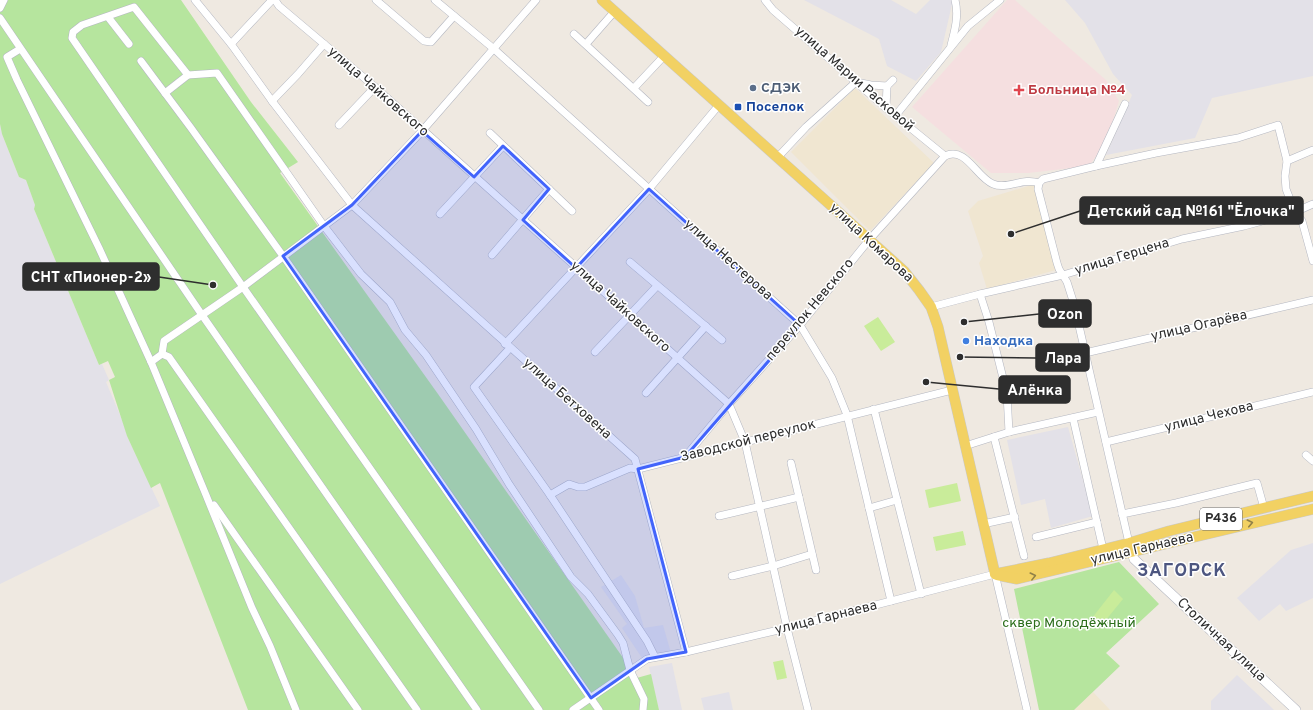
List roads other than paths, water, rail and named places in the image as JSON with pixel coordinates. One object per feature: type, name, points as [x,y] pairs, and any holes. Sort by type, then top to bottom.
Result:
[{"type":"main road","name":"улица Комарова","points":[[602,0],[904,272],[931,307],[938,327],[995,574]]},
{"type":"main road","name":"улица Гарнаева","points":[[995,574],[1103,550],[1130,547],[1168,532],[1313,496]]},
{"type":"main road","name":"улица Гарнаева","points":[[995,574],[1017,580],[1130,547],[1313,509]]},
{"type":"street","points":[[0,8],[4,0]]},
{"type":"street","points":[[129,0],[188,75]]},
{"type":"street","name":"улица Бетховена","points":[[195,0],[231,44],[272,101],[352,205],[635,459],[686,652]]},
{"type":"street","points":[[231,44],[273,0]]},
{"type":"street","name":"улица Чайковского","points":[[273,0],[375,88],[729,404],[745,442],[787,628],[808,710]]},
{"type":"street","points":[[376,0],[424,41],[431,42],[454,16]]},
{"type":"street","points":[[151,362],[162,354],[164,341],[243,287],[352,205],[422,131],[536,0]]},
{"type":"street","name":"улица Марии Расковой","points":[[765,0],[773,10],[856,82],[945,156]]},
{"type":"street","points":[[950,48],[957,20],[955,0]]},
{"type":"street","points":[[896,115],[968,26],[1000,0]]},
{"type":"street","name":"улица Нестерова","points":[[440,2],[800,325],[832,378],[847,415],[891,601]]},
{"type":"street","points":[[134,7],[82,25],[73,32],[72,38],[243,287],[539,710]]},
{"type":"street","points":[[586,44],[614,12]]},
{"type":"street","points":[[108,17],[129,44]]},
{"type":"street","points":[[0,18],[202,316],[477,710]]},
{"type":"street","points":[[574,34],[648,102]]},
{"type":"street","points":[[272,101],[324,44]]},
{"type":"street","points":[[20,49],[7,57],[99,248],[151,362],[252,608],[270,646],[296,710]]},
{"type":"street","points":[[634,88],[664,56]]},
{"type":"street","points":[[141,61],[283,256],[599,710]]},
{"type":"street","points":[[165,93],[188,75],[217,73],[324,226],[361,274],[390,302],[405,330],[426,355],[476,429],[509,484],[570,577],[588,594],[618,635],[623,643],[630,670],[644,698],[643,710]]},
{"type":"street","points":[[777,158],[806,127],[856,82],[886,86],[893,80]]},
{"type":"street","points":[[886,86],[886,108]]},
{"type":"street","points":[[339,125],[375,88]]},
{"type":"street","points":[[1096,166],[1125,104]]},
{"type":"street","points":[[655,657],[647,641],[550,495],[474,387],[576,268],[649,188],[719,106]]},
{"type":"street","points":[[1130,547],[1070,289],[1057,263],[1039,195],[1039,183],[1043,179],[1096,166],[1238,138],[1278,125],[1287,161],[1285,176],[1286,189],[1295,212],[1302,222],[1313,261]]},
{"type":"street","points":[[490,133],[572,211]]},
{"type":"street","points":[[440,214],[503,146]]},
{"type":"street","points":[[1287,161],[1313,150]]},
{"type":"street","points":[[945,156],[950,153],[963,157],[988,181],[999,186],[1032,180],[1039,183]]},
{"type":"street","name":"переулок Невского","points":[[685,457],[729,404],[800,325],[869,240],[945,156]]},
{"type":"street","points":[[492,255],[549,189]]},
{"type":"street","name":"улица Герцена","points":[[931,307],[980,294],[1063,276],[1182,239],[1244,226],[1295,212],[1313,204]]},
{"type":"street","points":[[630,262],[722,340]]},
{"type":"street","points":[[595,352],[657,286]]},
{"type":"street","points":[[980,294],[989,322],[1007,394],[1009,432]]},
{"type":"street","name":"улица Огарёва","points":[[1085,353],[1313,300]]},
{"type":"street","points":[[646,393],[706,326]]},
{"type":"street","points":[[162,354],[169,357],[416,710]]},
{"type":"street","name":"Заводской переулок","points":[[550,495],[569,484],[578,487],[585,487],[630,468],[638,469],[847,415],[952,390]]},
{"type":"street","name":"улица Чехова","points":[[1106,442],[1313,392]]},
{"type":"street","points":[[874,409],[921,594]]},
{"type":"street","points":[[965,446],[1009,432],[1098,412]]},
{"type":"street","points":[[1073,418],[1103,550]]},
{"type":"street","points":[[994,437],[1024,556]]},
{"type":"street","points":[[1306,455],[1313,461]]},
{"type":"street","points":[[792,464],[816,570]]},
{"type":"street","points":[[1122,514],[1176,503],[1257,483],[1264,508]]},
{"type":"street","points":[[206,495],[358,710]]},
{"type":"street","points":[[719,516],[799,497]]},
{"type":"street","points":[[869,508],[897,500]]},
{"type":"street","points":[[983,524],[1015,516]]},
{"type":"street","points":[[1036,537],[1097,522]]},
{"type":"street","name":"Столичная улица","points":[[1130,547],[1134,559],[1296,710]]},
{"type":"street","points":[[732,576],[773,566],[812,554]]},
{"type":"street","points":[[995,574],[1027,710]]},
{"type":"street","name":"улица Гарнаева","points":[[573,710],[647,659],[686,652],[787,628],[995,574]]},
{"type":"place","name":"СДЭК","points":[[753,88]]},
{"type":"place","name":"Больница №4","points":[[1019,90]]},
{"type":"place","name":"Поселок","points":[[738,107]]},
{"type":"place","name":"Детский сад №161 \"Ёлочка\"","points":[[1011,234]]},
{"type":"place","name":"СНТ «Пионер-2»","points":[[213,285]]},
{"type":"place","name":"Ozon","points":[[964,322]]},
{"type":"place","name":"Находка","points":[[966,341]]},
{"type":"place","name":"Лара","points":[[960,357]]},
{"type":"place","name":"Алёнка","points":[[926,382]]},
{"type":"district","name":"ЗАГОРСК","points":[[1182,571]]},
{"type":"park label","name":"сквер Молодёжный","points":[[1069,623]]}]
